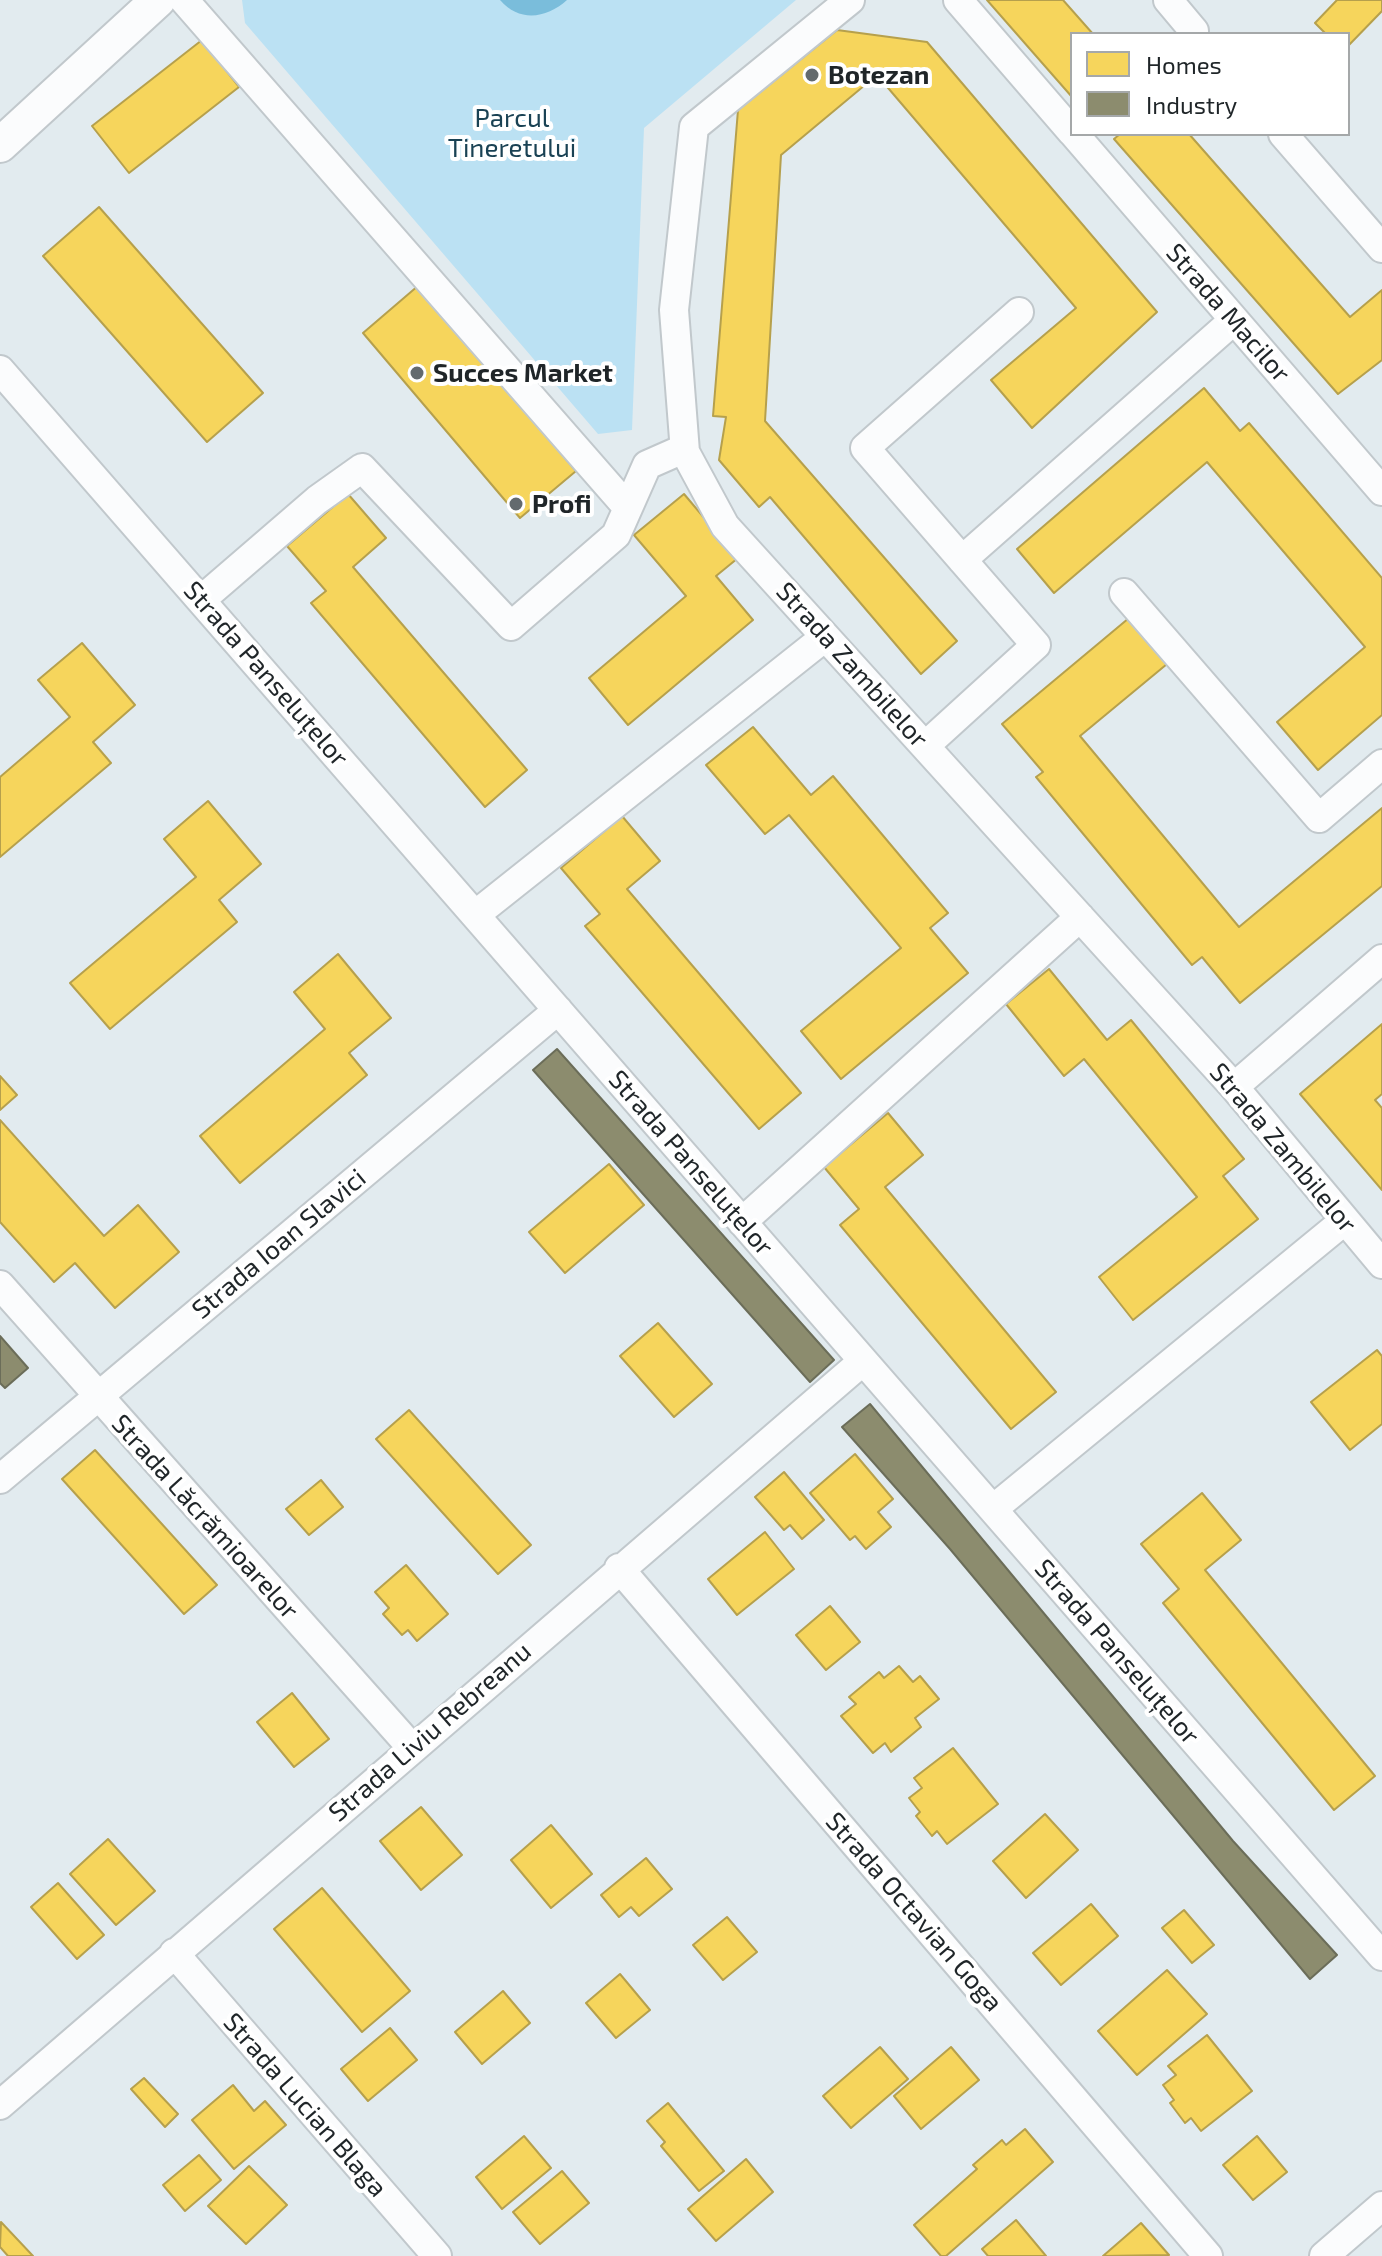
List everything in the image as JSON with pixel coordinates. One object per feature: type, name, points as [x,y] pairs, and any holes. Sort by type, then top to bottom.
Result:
[{"type":"street","points":[[4,133],[158,0]]},
{"type":"street","points":[[184,0],[628,508]]},
{"type":"street","name":"Strada Zambilelor","points":[[850,0],[694,127],[674,310],[685,452],[725,526],[1234,1087],[1382,1264]]},
{"type":"street","name":"Strada Macilor","points":[[958,0],[1070,130]]},
{"type":"street","points":[[1168,0],[1192,32]]},
{"type":"street","name":"Strada Macilor","points":[[1076,136],[1382,491]]},
{"type":"street","points":[[1285,136],[1382,248]]},
{"type":"street","points":[[925,746],[1036,645],[865,448],[1019,312]]},
{"type":"street","points":[[962,560],[1234,320]]},
{"type":"street","name":"Strada Panseluțelor","points":[[0,370],[1382,1955]]},
{"type":"street","points":[[201,600],[317,500],[362,468],[511,626],[616,535],[647,465],[685,452]]},
{"type":"street","points":[[1124,593],[1319,818],[1382,764]]},
{"type":"street","points":[[475,915],[825,637]]},
{"type":"street","points":[[742,1222],[1080,917]]},
{"type":"street","points":[[1234,1087],[1382,959]]},
{"type":"street","name":"Strada Ioan Slavici","points":[[0,1479],[558,1010]]},
{"type":"street","points":[[993,1509],[1344,1221]]},
{"type":"street","name":"Strada Lăcrămioarelor","points":[[0,1285],[412,1748]]},
{"type":"street","name":"Strada Liviu Rebreanu","points":[[0,2105],[619,1568],[863,1361]]},
{"type":"street","name":"Strada Octavian Goga","points":[[619,1568],[1208,2256]]},
{"type":"street","name":"Strada Lucian Blaga","points":[[174,1953],[437,2256]]},
{"type":"street","points":[[1324,2256],[1382,2206]]},
{"type":"green space","name":"Parcul Tineretului","points":[[242,0],[796,0],[644,128],[632,430],[598,434],[245,23]]},
{"type":"shaded area","points":[[500,0],[567,0],[551,11],[525,15]]},
{"type":"building: Homes","points":[[987,0],[1063,0],[1091,32],[1070,32],[1070,95]]},
{"type":"building: Homes","points":[[1337,0],[1382,0],[1382,11],[1350,44],[1350,32],[1324,32],[1315,23]]},
{"type":"building: Homes","points":[[837,30],[927,42],[1157,312],[1032,428],[991,380],[1076,308],[877,75],[781,155],[765,421],[957,641],[921,674],[770,497],[759,507],[719,460],[726,417],[713,416],[738,110]]},
{"type":"building: Homes","points":[[202,40],[239,87],[129,173],[92,126]]},
{"type":"building: Homes","points":[[1118,136],[1191,136],[1350,317],[1382,290],[1382,360],[1338,394],[1114,139]]},
{"type":"building: Homes","points":[[99,207],[263,393],[207,442],[43,256]]},
{"type":"building: Homes","points":[[419,285],[576,471],[520,518],[363,333]]},
{"type":"building: Homes","points":[[1204,388],[1240,431],[1249,423],[1382,578],[1382,715],[1318,770],[1277,722],[1365,647],[1207,462],[1054,593],[1017,549]]},
{"type":"building: Homes","points":[[348,494],[386,538],[353,567],[527,770],[485,807],[311,603],[326,591],[287,546]]},
{"type":"building: Homes","points":[[684,494],[738,558],[716,576],[753,620],[628,725],[589,678],[686,596],[634,535]]},
{"type":"building: Homes","points":[[1129,618],[1167,664],[1080,736],[1239,927],[1382,808],[1382,886],[1240,1003],[1202,957],[1192,965],[1036,777],[1043,772],[1002,724]]},
{"type":"building: Homes","points":[[82,643],[135,705],[93,742],[111,763],[0,857],[0,777],[70,717],[38,680]]},
{"type":"building: Homes","points":[[753,727],[811,795],[833,776],[948,913],[930,928],[968,973],[841,1079],[801,1031],[901,948],[789,815],[765,834],[706,765]]},
{"type":"building: Homes","points":[[208,801],[261,864],[219,900],[237,922],[110,1029],[70,983],[196,877],[164,839]]},
{"type":"building: Homes","points":[[622,816],[660,861],[627,889],[801,1093],[759,1129],[585,926],[600,914],[561,868]]},
{"type":"building: Homes","points":[[338,954],[391,1018],[349,1053],[367,1075],[240,1183],[200,1136],[325,1029],[294,992]]},
{"type":"building: Homes","points":[[1049,969],[1107,1040],[1131,1020],[1244,1159],[1223,1176],[1258,1219],[1133,1320],[1099,1277],[1197,1197],[1084,1059],[1064,1076],[1006,1004]]},
{"type":"building: Homes","points":[[1382,1024],[1382,1094],[1375,1100],[1382,1108],[1382,1190],[1300,1094]]},
{"type":"building: Homes","points":[[0,1076],[17,1095],[0,1110]]},
{"type":"building: Homes","points":[[888,1113],[923,1155],[885,1187],[1056,1392],[1011,1429],[840,1225],[859,1209],[824,1167]]},
{"type":"building: Homes","points":[[0,1120],[104,1236],[138,1205],[179,1252],[115,1308],[75,1263],[54,1282],[0,1222]]},
{"type":"building: Homes","points":[[609,1164],[644,1205],[565,1273],[529,1232]]},
{"type":"building: Homes","points":[[658,1323],[712,1384],[674,1417],[620,1356]]},
{"type":"building: Homes","points":[[1377,1350],[1382,1356],[1382,1424],[1350,1450],[1311,1402]]},
{"type":"building: Homes","points":[[409,1410],[531,1545],[498,1574],[376,1439]]},
{"type":"building: Homes","points":[[95,1450],[217,1585],[184,1614],[62,1479]]},
{"type":"building: Homes","points":[[855,1454],[893,1499],[878,1512],[891,1527],[866,1549],[855,1536],[850,1540],[810,1493]]},
{"type":"building: Homes","points":[[784,1472],[824,1520],[802,1539],[790,1525],[784,1530],[755,1497]]},
{"type":"building: Homes","points":[[321,1480],[343,1507],[309,1535],[286,1509]]},
{"type":"building: Homes","points":[[1202,1493],[1241,1540],[1205,1570],[1375,1776],[1334,1810],[1163,1603],[1179,1589],[1141,1544]]},
{"type":"building: Homes","points":[[765,1532],[794,1569],[737,1615],[708,1579]]},
{"type":"building: Homes","points":[[406,1565],[448,1614],[417,1641],[408,1630],[402,1635],[383,1614],[389,1608],[375,1592]]},
{"type":"building: Homes","points":[[830,1606],[860,1642],[826,1670],[796,1635]]},
{"type":"building: Homes","points":[[899,1666],[913,1682],[920,1676],[939,1699],[915,1718],[921,1727],[891,1752],[885,1743],[873,1753],[841,1716],[856,1704],[849,1697],[879,1672],[884,1678]]},
{"type":"building: Homes","points":[[292,1693],[329,1739],[294,1767],[257,1722]]},
{"type":"building: Homes","points":[[953,1748],[998,1804],[947,1844],[937,1831],[932,1836],[916,1816],[920,1812],[909,1798],[922,1788],[914,1778]]},
{"type":"building: Homes","points":[[421,1807],[462,1855],[421,1890],[380,1841]]},
{"type":"building: Homes","points":[[1045,1814],[1078,1850],[1026,1898],[993,1861]]},
{"type":"building: Homes","points":[[551,1825],[592,1874],[551,1908],[511,1860]]},
{"type":"building: Homes","points":[[108,1839],[155,1891],[116,1925],[70,1874]]},
{"type":"building: Homes","points":[[646,1858],[672,1889],[639,1916],[631,1907],[619,1917],[601,1895]]},
{"type":"building: Homes","points":[[58,1883],[104,1935],[77,1959],[31,1907]]},
{"type":"building: Homes","points":[[322,1888],[410,1991],[362,2032],[274,1929]]},
{"type":"building: Homes","points":[[1091,1904],[1118,1936],[1061,1985],[1033,1953]]},
{"type":"building: Homes","points":[[1184,1910],[1214,1945],[1192,1963],[1162,1928]]},
{"type":"building: Homes","points":[[727,1917],[757,1952],[723,1980],[693,1945]]},
{"type":"building: Homes","points":[[1167,1970],[1207,2014],[1137,2075],[1098,2031]]},
{"type":"building: Homes","points":[[620,1974],[650,2010],[616,2038],[586,2003]]},
{"type":"building: Homes","points":[[503,1991],[530,2023],[482,2064],[455,2032]]},
{"type":"building: Homes","points":[[390,2028],[417,2060],[368,2101],[341,2069]]},
{"type":"building: Homes","points":[[1207,2035],[1252,2091],[1201,2131],[1191,2118],[1185,2123],[1170,2103],[1174,2100],[1163,2085],[1176,2075],[1168,2066]]},
{"type":"building: Homes","points":[[880,2047],[908,2079],[851,2128],[823,2096]]},
{"type":"building: Homes","points":[[951,2047],[979,2080],[921,2129],[894,2096]]},
{"type":"building: Homes","points":[[144,2078],[178,2114],[165,2127],[131,2089]]},
{"type":"building: Homes","points":[[233,2085],[254,2111],[265,2101],[286,2125],[234,2169],[192,2120]]},
{"type":"building: Homes","points":[[668,2103],[724,2171],[699,2191],[661,2146],[665,2142],[647,2121]]},
{"type":"building: Homes","points":[[1025,2129],[1053,2162],[946,2256],[941,2256],[914,2225],[977,2169],[973,2165],[1002,2140],[1006,2145]]},
{"type":"building: Homes","points":[[524,2136],[551,2168],[502,2209],[476,2177]]},
{"type":"building: Homes","points":[[1257,2136],[1287,2172],[1253,2200],[1223,2165]]},
{"type":"building: Homes","points":[[199,2155],[221,2180],[185,2211],[163,2185]]},
{"type":"building: Homes","points":[[746,2159],[773,2192],[716,2241],[688,2209]]},
{"type":"building: Homes","points":[[249,2166],[287,2205],[246,2244],[208,2206]]},
{"type":"building: Homes","points":[[562,2171],[589,2203],[540,2244],[513,2212]]},
{"type":"building: Homes","points":[[1016,2220],[1046,2256],[988,2256],[982,2249]]},
{"type":"building: Homes","points":[[1,2222],[33,2256],[8,2256],[0,2247]]},
{"type":"building: Homes","points":[[1141,2223],[1169,2255],[1103,2256]]},
{"type":"building: Industry","points":[[557,1049],[834,1360],[810,1382],[533,1070]]},
{"type":"building: Industry","points":[[0,1336],[28,1368],[5,1388],[0,1383]]},
{"type":"building: Industry","points":[[870,1404],[1233,1841],[1337,1955],[1310,1979],[950,1549],[842,1427]]},
{"type":"place","name":"Botezan","points":[[812,75]]},
{"type":"place","name":"Succes Market","points":[[417,373]]},
{"type":"place","name":"Profi","points":[[516,504]]}]
